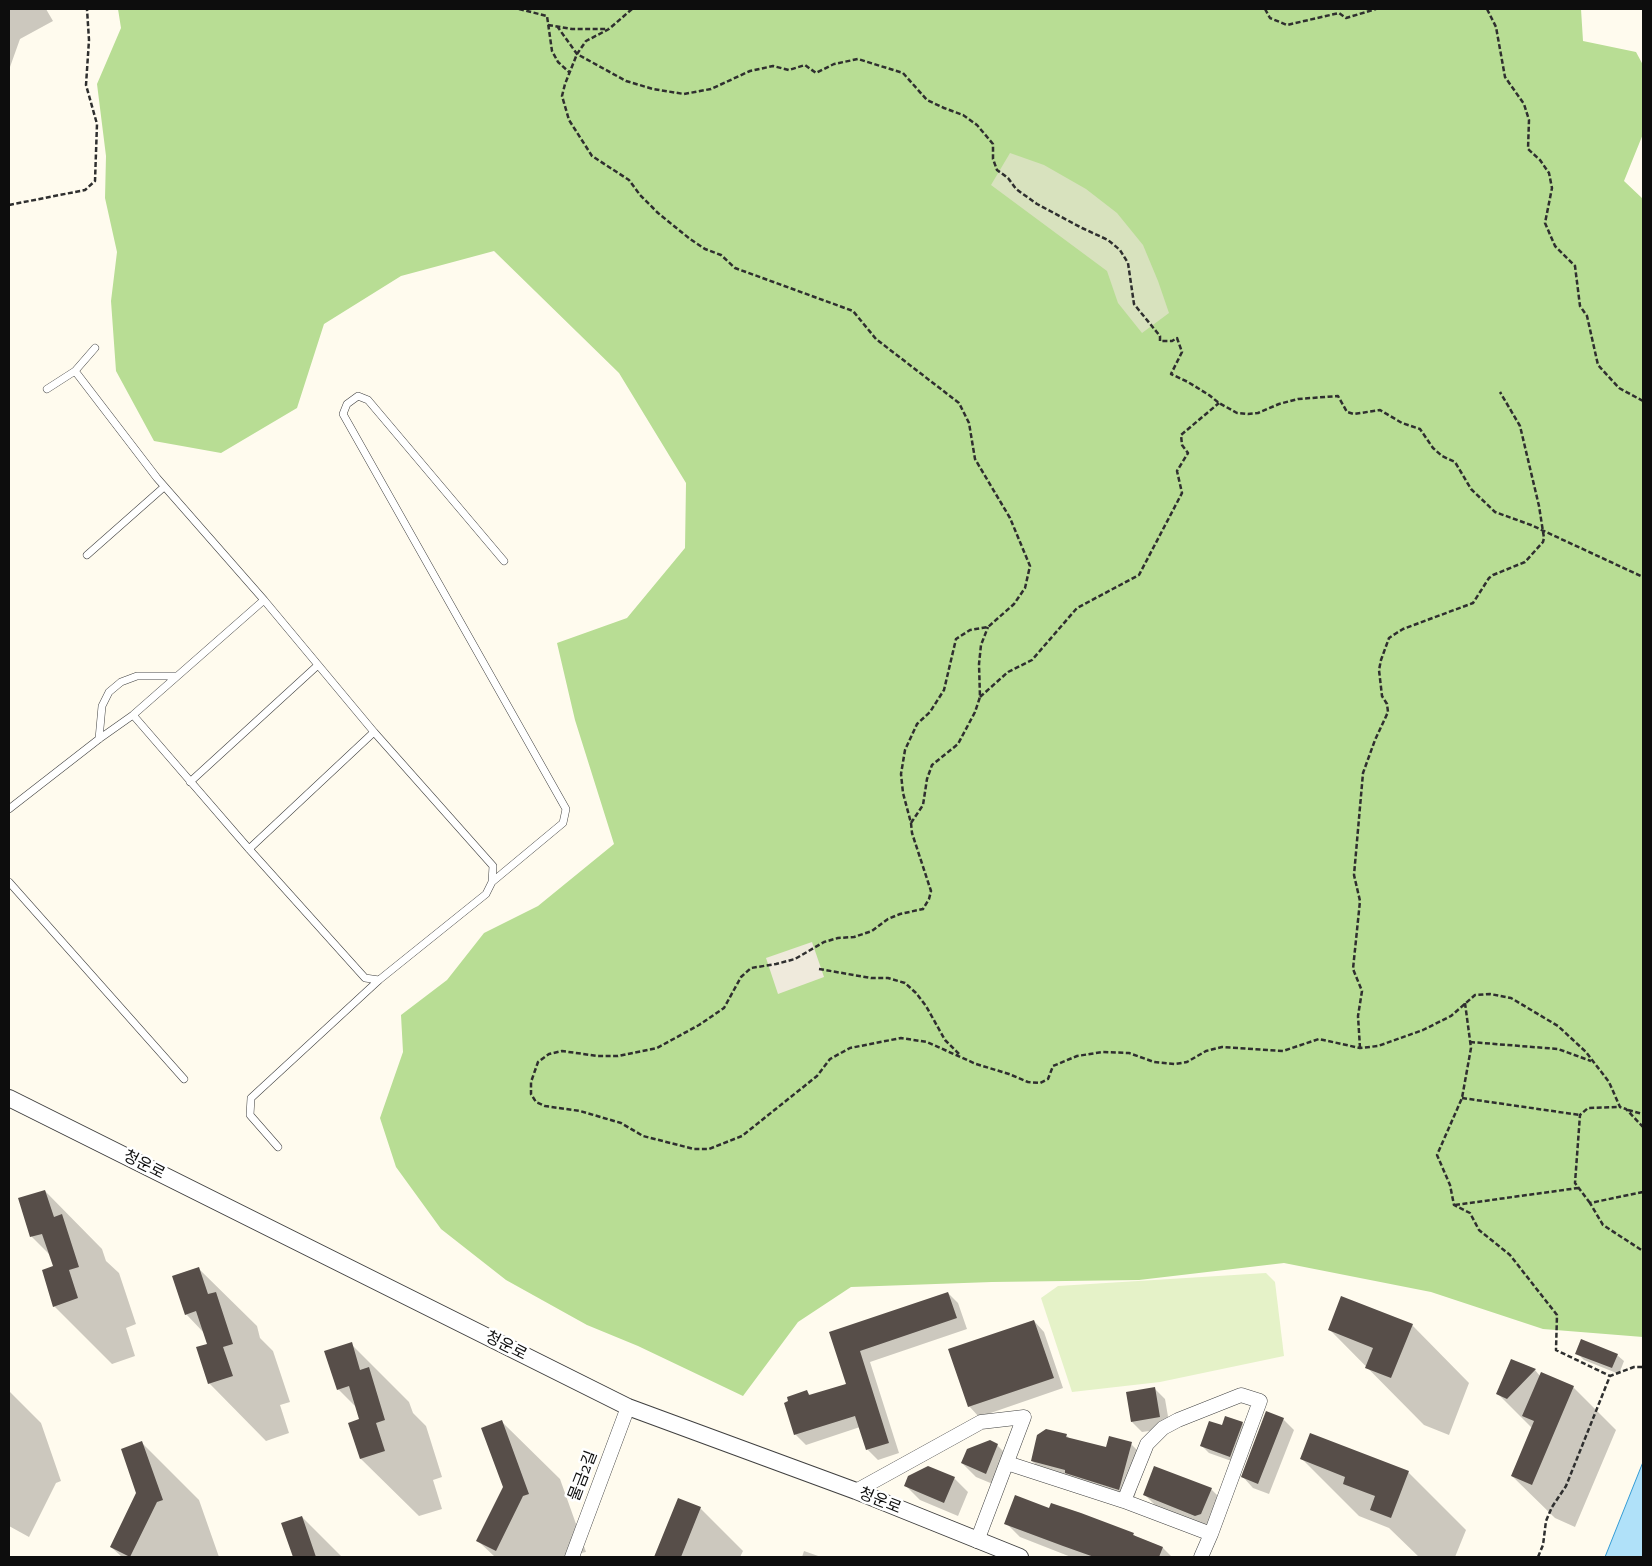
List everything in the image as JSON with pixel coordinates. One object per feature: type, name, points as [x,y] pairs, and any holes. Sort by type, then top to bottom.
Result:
[{"type":"street","name":"청운로","points":[[9,1098],[628,1407],[856,1491],[1020,1557]]},
{"type":"street","points":[[1124,1501],[1147,1444],[1163,1428],[1178,1420],[1241,1395],[1260,1401],[1201,1557]]},
{"type":"street","name":"물금2길","points":[[572,1557],[628,1407]]},
{"type":"street","points":[[856,1491],[982,1422],[1024,1417],[977,1541]]},
{"type":"street","points":[[1007,1463],[1124,1501],[1211,1534]]},
{"type":"lane","points":[[47,389],[75,371],[95,348]]},
{"type":"lane","points":[[75,371],[164,487],[264,600],[374,732],[493,866],[492,882],[486,894],[379,980],[251,1098],[250,1115],[278,1147]]},
{"type":"lane","points":[[492,882],[562,823],[566,809],[343,414],[347,404],[358,396],[368,400],[504,561]]},
{"type":"lane","points":[[87,555],[164,487]]},
{"type":"lane","points":[[9,809],[133,715],[264,600]]},
{"type":"lane","points":[[190,782],[318,665]]},
{"type":"lane","points":[[99,739],[102,706],[109,692],[121,682],[137,676],[177,676]]},
{"type":"lane","points":[[133,715],[248,849],[365,978],[379,980]]},
{"type":"lane","points":[[248,849],[374,732]]},
{"type":"lane","points":[[9,882],[184,1079]]},
{"type":"path","points":[[9,205],[85,190],[95,181],[97,124],[86,85],[90,40],[87,9]]},
{"type":"path","points":[[519,9],[547,16],[552,52],[558,62],[569,72]]},
{"type":"path","points":[[632,9],[609,29],[586,40],[569,72],[562,96],[569,120],[579,138],[592,156],[629,180],[640,195],[658,213],[690,239],[705,249],[720,255],[735,268],[854,311],[876,339],[959,403],[969,423],[975,458],[1010,518],[1030,566],[1026,588],[1014,604],[988,627],[981,646],[978,664],[980,697],[975,712],[958,744],[932,765],[927,779],[923,804],[911,822]]},
{"type":"path","points":[[1265,9],[1270,18],[1288,25],[1339,13],[1346,18],[1376,9]]},
{"type":"path","points":[[1488,9],[1496,26],[1505,77],[1524,104],[1529,120],[1528,149],[1540,160],[1549,174],[1552,188],[1544,223],[1555,246],[1575,266],[1580,306],[1586,316],[1598,365],[1619,388],[1643,401]]},
{"type":"path","points":[[548,24],[572,29],[609,29]]},
{"type":"path","points":[[557,26],[578,54],[626,82],[684,94],[711,89],[750,71],[773,66],[789,70],[805,65],[816,72],[834,64],[858,59],[903,73],[927,100],[963,115],[978,125],[993,144],[993,160],[998,170],[1008,178],[1016,189],[1037,204],[1108,240],[1120,250],[1128,263],[1134,304],[1160,336],[1160,341],[1172,341],[1177,338],[1182,352],[1171,374],[1209,394],[1219,403],[1237,413],[1258,413],[1279,404],[1338,396],[1347,412],[1354,414],[1380,410],[1402,423],[1420,429],[1433,448],[1442,456],[1455,462],[1471,489],[1495,512],[1643,577]]},
{"type":"path","points":[[1360,1048],[1358,1016],[1362,991],[1354,969],[1360,902],[1354,876],[1363,772],[1388,712],[1387,704],[1382,696],[1379,670],[1381,660],[1389,638],[1404,629],[1473,603],[1493,574],[1525,562],[1543,542],[1544,532],[1520,426],[1500,392]]},
{"type":"path","points":[[980,697],[1008,672],[1032,660],[1077,608],[1139,575],[1182,493],[1177,471],[1188,453],[1182,445],[1181,435],[1219,403]]},
{"type":"path","points":[[988,627],[970,630],[956,639],[944,690],[930,712],[917,724],[905,750],[901,774],[903,793],[912,833],[931,891],[929,900],[923,909],[900,914],[888,919],[872,931],[854,937],[838,938],[824,942],[795,959],[751,968],[741,977],[734,993],[724,1008],[699,1025],[656,1048],[618,1056],[598,1056],[562,1051],[549,1054],[538,1062],[531,1082],[531,1094],[536,1102],[545,1106],[580,1111],[621,1123],[643,1136],[694,1148],[709,1149],[742,1136],[817,1076],[830,1059],[850,1048],[902,1038],[927,1042],[976,1064],[1028,1082],[1040,1083],[1048,1080],[1053,1066],[1077,1056],[1103,1052],[1129,1052],[1154,1062],[1175,1064],[1187,1062],[1206,1051],[1222,1047],[1283,1051],[1319,1039],[1360,1048],[1378,1046],[1423,1030],[1451,1016],[1475,995],[1490,994],[1511,998],[1558,1026],[1593,1061],[1609,1082],[1620,1107]]},
{"type":"path","points":[[819,969],[863,977],[888,978],[905,983],[926,1006],[945,1040],[963,1058]]},
{"type":"path","points":[[1454,1205],[1450,1185],[1437,1155],[1462,1098],[1471,1048],[1465,1003]]},
{"type":"path","points":[[1470,1042],[1558,1049],[1593,1061]]},
{"type":"path","points":[[1462,1098],[1580,1115]]},
{"type":"path","points":[[1643,1114],[1620,1107],[1588,1108],[1580,1115],[1575,1183],[1603,1225],[1643,1251]]},
{"type":"path","points":[[1626,1109],[1643,1127]]},
{"type":"path","points":[[1454,1205],[1579,1188]]},
{"type":"path","points":[[1590,1203],[1643,1192]]},
{"type":"path","points":[[1454,1205],[1470,1213],[1479,1230],[1510,1255],[1557,1315],[1556,1350],[1610,1376],[1634,1367],[1643,1367]]},
{"type":"path","points":[[1538,1557],[1543,1545],[1546,1521],[1552,1507],[1566,1486],[1610,1376]]},
{"type":"green space","points":[[118,9],[1581,9],[1583,41],[1636,52],[1643,65],[1643,134],[1624,181],[1643,199],[1643,1337],[1543,1329],[1431,1292],[1284,1263],[1139,1280],[992,1282],[851,1287],[798,1322],[743,1396],[638,1346],[587,1325],[506,1280],[441,1229],[396,1167],[380,1118],[403,1052],[401,1015],[447,980],[484,933],[538,906],[614,844],[575,720],[557,643],[627,618],[685,548],[686,483],[619,373],[494,251],[401,276],[324,324],[297,408],[221,453],[154,441],[116,371],[111,301],[117,252],[105,198],[106,156],[97,84],[121,28]]},
{"type":"green space","points":[[1010,153],[1044,165],[1086,189],[1117,213],[1143,245],[1169,313],[1142,333],[1118,303],[1107,271],[991,185]]},
{"type":"green space","points":[[1266,1273],[1275,1282],[1284,1356],[1160,1382],[1072,1392],[1041,1298],[1058,1286]]},
{"type":"shaded area","points":[[812,942],[824,977],[778,994],[766,958]]},
{"type":"water","points":[[1643,1462],[1643,1557],[1605,1557]]},
{"type":"building","points":[[45,1190],[54,1217],[62,1214],[79,1267],[69,1270],[78,1298],[53,1307],[42,1270],[53,1266],[42,1234],[30,1237],[18,1198]]},
{"type":"building","points":[[199,1267],[208,1294],[216,1292],[233,1344],[223,1347],[233,1376],[208,1384],[196,1347],[207,1344],[196,1311],[185,1315],[172,1276]]},
{"type":"building","points":[[948,1292],[957,1318],[860,1351],[889,1443],[866,1450],[855,1416],[794,1435],[784,1403],[788,1401],[787,1397],[807,1390],[809,1395],[846,1384],[829,1332]]},
{"type":"building","points":[[1341,1296],[1413,1324],[1391,1378],[1365,1368],[1373,1348],[1328,1330]]},
{"type":"building","points":[[1034,1320],[1054,1378],[968,1407],[948,1349]]},
{"type":"building","points":[[1581,1339],[1618,1354],[1612,1368],[1575,1354]]},
{"type":"building","points":[[352,1342],[360,1370],[369,1367],[385,1420],[376,1423],[385,1451],[360,1459],[348,1423],[359,1419],[349,1386],[337,1390],[324,1351]]},
{"type":"building","points":[[1511,1359],[1536,1369],[1507,1399],[1496,1394]]},
{"type":"building","points":[[1541,1372],[1574,1386],[1532,1485],[1511,1476],[1534,1421],[1522,1416]]},
{"type":"building","points":[[1155,1387],[1160,1417],[1131,1422],[1126,1392]]},
{"type":"building","points":[[1266,1411],[1284,1418],[1258,1484],[1241,1477]]},
{"type":"building","points":[[1225,1416],[1243,1422],[1230,1457],[1200,1446],[1209,1421],[1222,1425]]},
{"type":"building","points":[[502,1420],[529,1494],[523,1496],[496,1551],[476,1541],[503,1487],[481,1428]]},
{"type":"building","points":[[1046,1429],[1067,1434],[1066,1437],[1106,1447],[1109,1436],[1132,1442],[1119,1490],[1065,1473],[1065,1470],[1031,1461],[1037,1435]]},
{"type":"building","points":[[1310,1433],[1409,1471],[1391,1518],[1370,1510],[1375,1496],[1343,1484],[1345,1477],[1300,1459]]},
{"type":"building","points":[[990,1440],[998,1444],[986,1474],[961,1463],[967,1449]]},
{"type":"building","points":[[142,1441],[163,1500],[157,1502],[130,1557],[110,1547],[136,1493],[121,1449]]},
{"type":"building","points":[[928,1466],[955,1477],[944,1503],[904,1486],[908,1476]]},
{"type":"building","points":[[1154,1466],[1212,1488],[1201,1514],[1195,1516],[1143,1495]]},
{"type":"building","points":[[1015,1495],[1049,1508],[1051,1503],[1081,1513],[1134,1533],[1133,1535],[1163,1547],[1159,1557],[1094,1557],[1004,1524]]},
{"type":"building","points":[[678,1498],[701,1507],[681,1557],[654,1557]]},
{"type":"building","points":[[302,1516],[316,1557],[293,1557],[281,1523]]}]
